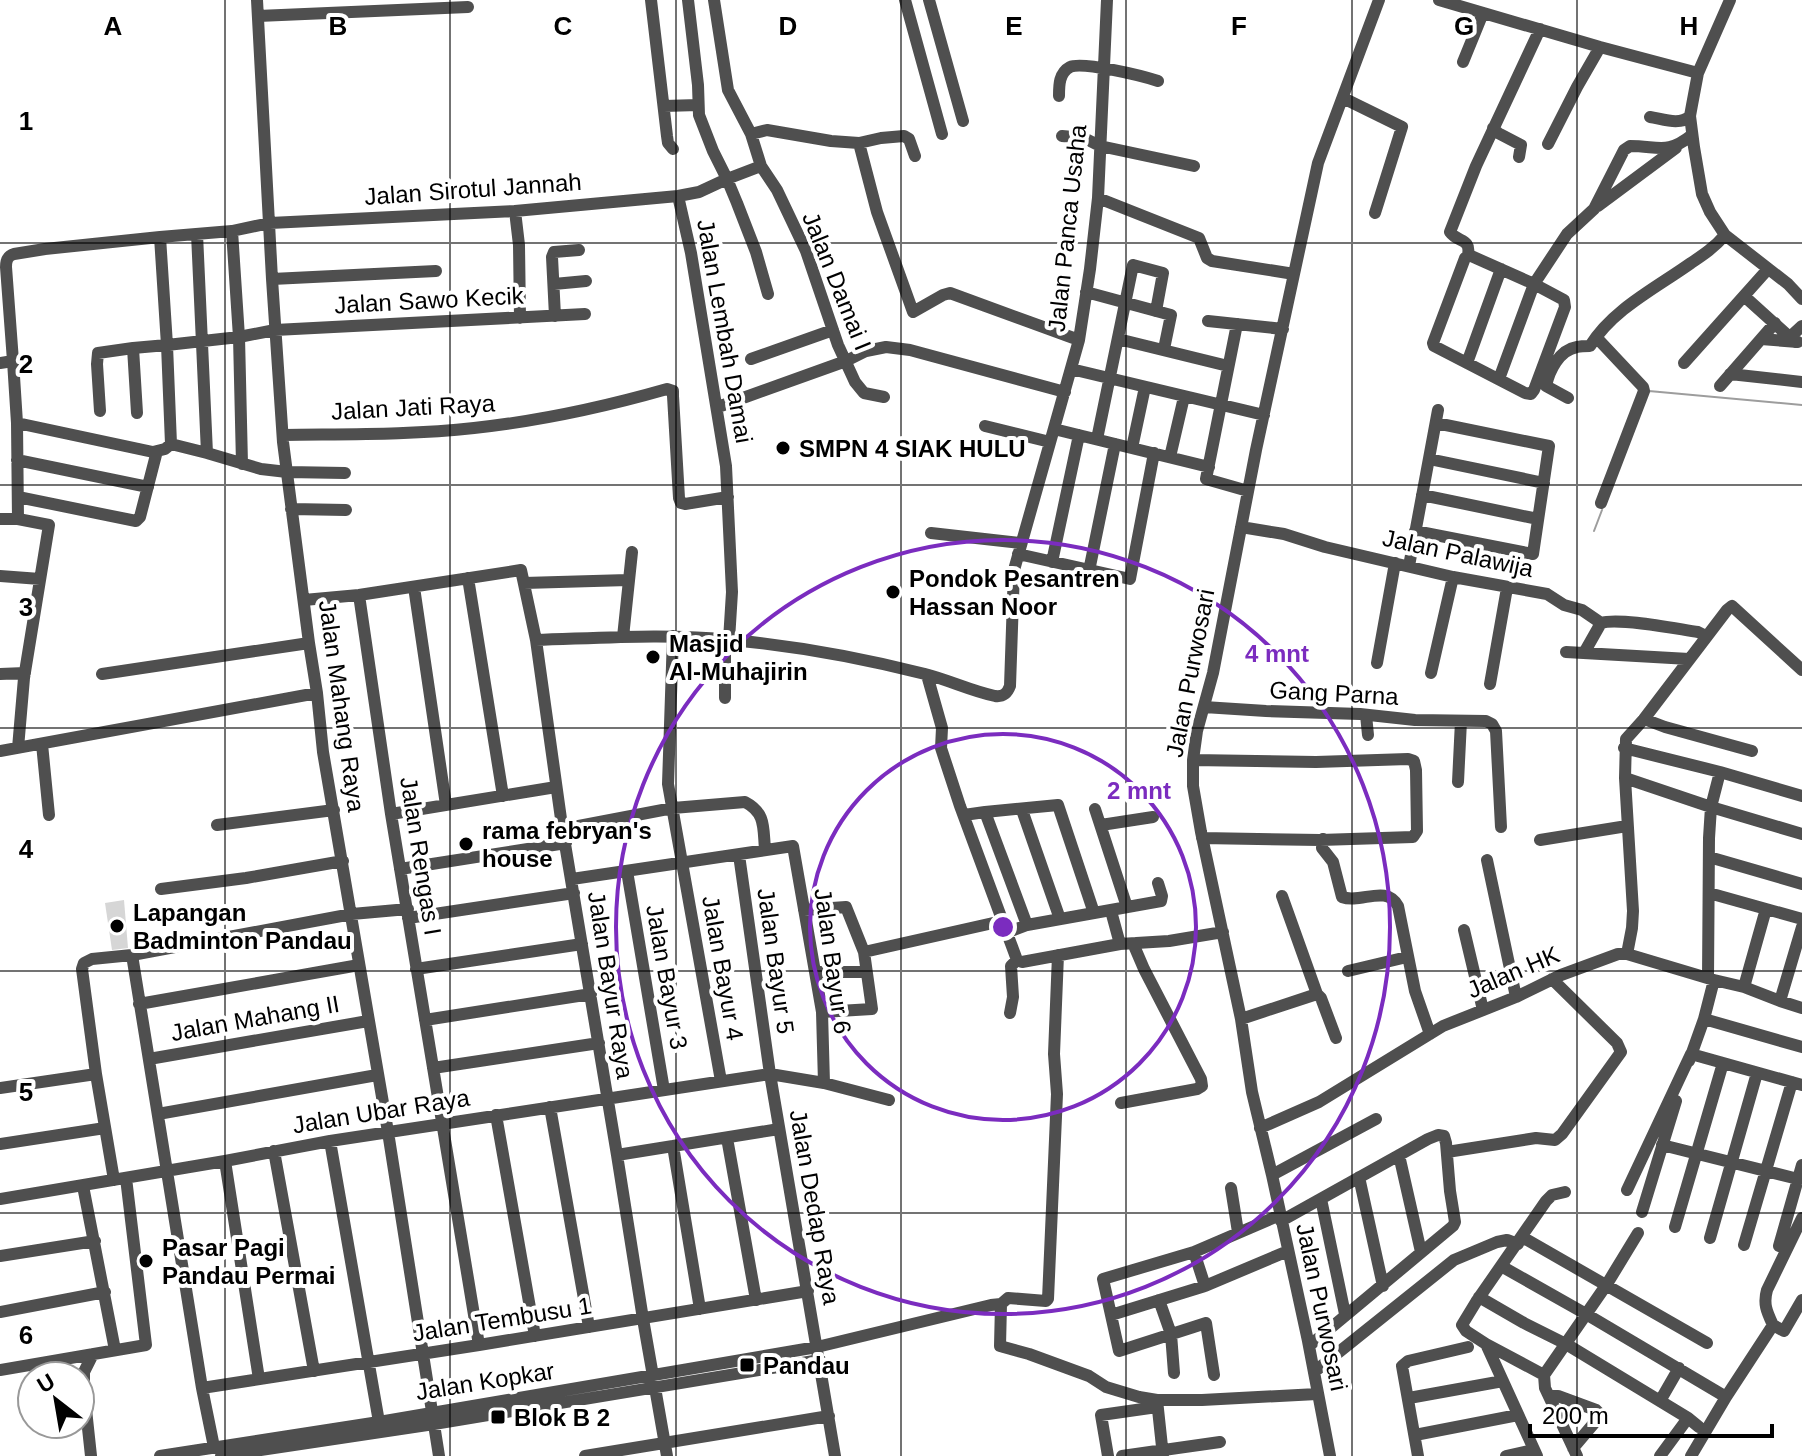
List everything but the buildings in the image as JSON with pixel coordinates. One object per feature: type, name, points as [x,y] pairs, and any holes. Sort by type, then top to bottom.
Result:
[{"type":"street","name":"Jalan Mahang Raya","points":[[257,0],[275,330],[291,509],[323,752],[439,1456]]},
{"type":"street","points":[[651,0],[668,143],[673,149]]},
{"type":"street","points":[[688,0],[699,115],[756,252],[768,294]]},
{"type":"street","points":[[714,0],[728,90],[751,134],[761,166]]},
{"type":"street","points":[[905,0],[942,134]]},
{"type":"street","name":"Jalan Panca Usaha","points":[[536,640],[673,636],[727,640],[844,657],[927,675],[999,697],[1007,692],[1010,686],[1014,570],[1079,340],[1086,292],[1098,198],[1107,0]]},
{"type":"street","name":"Jalan Purwosari","points":[[1330,1456],[1309,1346],[1252,1092],[1241,1019],[1202,838],[1193,786],[1193,760],[1318,163],[1379,0]]},
{"type":"street","points":[[1439,0],[1698,73]]},
{"type":"street","points":[[1730,0],[1698,73],[1690,116],[1702,194],[1725,235],[1788,284],[1802,299]]},
{"type":"street","points":[[911,21],[930,6],[963,121]]},
{"type":"street","points":[[258,16],[468,7]]},
{"type":"street","points":[[1463,62],[1483,13]]},
{"type":"street","points":[[1468,255],[1564,300],[1531,394],[1436,348],[1433,343],[1468,255],[1467,244],[1450,232],[1493,128],[1540,29]]},
{"type":"street","points":[[1548,144],[1600,47]]},
{"type":"street","points":[[1059,96],[1062,74],[1074,66],[1103,68],[1158,81]]},
{"type":"street","points":[[1343,98],[1402,127],[1375,213]]},
{"type":"street","points":[[664,106],[698,105]]},
{"type":"street","points":[[1650,117],[1680,122],[1690,116]]},
{"type":"street","points":[[1493,128],[1521,145],[1519,157]]},
{"type":"street","points":[[751,134],[767,130],[859,143],[904,136],[909,139],[915,156]]},
{"type":"street","points":[[1499,379],[1534,284],[1567,234],[1594,209],[1692,135]]},
{"type":"street","points":[[1062,136],[1084,138],[1100,146],[1194,166]]},
{"type":"street","points":[[859,143],[877,212],[913,312],[950,293],[1079,340]]},
{"type":"street","points":[[1594,209],[1624,150],[1630,146],[1664,149],[1679,146]]},
{"type":"street","name":"Jalan Lembah Damai","points":[[725,698],[732,592],[725,455],[691,253],[678,196],[699,192],[761,166]]},
{"type":"street","name":"Jalan Damai I","points":[[761,166],[777,190],[806,251],[833,330],[860,390],[884,397]]},
{"type":"street","name":"Jalan Sirotul Jannah","points":[[7,362],[6,267],[7,260],[14,254],[232,231],[270,223],[515,211],[678,196]]},
{"type":"street","points":[[1098,198],[1199,238],[1207,258],[1212,261],[1294,274]]},
{"type":"street","points":[[515,211],[519,245],[520,318]]},
{"type":"street","points":[[232,231],[239,337],[242,464]]},
{"type":"street","points":[[197,234],[207,453]]},
{"type":"street","points":[[1568,398],[1546,386],[1552,368],[1564,352],[1578,346],[1590,346],[1617,314],[1701,256],[1725,235]]},
{"type":"street","points":[[160,237],[171,444]]},
{"type":"street","points":[[555,316],[554,252],[579,250]]},
{"type":"street","points":[[1097,439],[1133,265],[1163,273],[1156,311]]},
{"type":"street","points":[[1467,363],[1501,269]]},
{"type":"street","points":[[1684,363],[1768,269]]},
{"type":"street","points":[[272,279],[436,271]]},
{"type":"street","points":[[554,284],[586,281]]},
{"type":"street","points":[[1086,292],[1171,315],[1164,349]]},
{"type":"street","points":[[1744,296],[1796,341]]},
{"type":"street","name":"Jalan Sawo Kecik","points":[[100,411],[98,353],[275,330],[585,314]]},
{"type":"street","points":[[1208,321],[1283,329]]},
{"type":"street","points":[[1720,386],[1775,323]]},
{"type":"street","points":[[1237,324],[1206,479],[1248,491]]},
{"type":"street","points":[[1796,341],[1802,326]]},
{"type":"street","points":[[751,359],[833,330]]},
{"type":"street","points":[[1596,337],[1644,391],[1601,503]]},
{"type":"street","points":[[1118,339],[1228,366]]},
{"type":"street","points":[[1761,339],[1796,341]]},
{"type":"street","points":[[718,407],[866,351],[886,347],[910,350],[1065,392]]},
{"type":"street","points":[[133,348],[137,413]]},
{"type":"street","points":[[7,362],[17,423],[18,519]]},
{"type":"street","points":[[1071,369],[1264,415]]},
{"type":"street","points":[[1730,374],[1802,382]]},
{"type":"street","points":[[1132,448],[1145,387]]},
{"type":"street","name":"Jalan Jati Raya","points":[[284,435],[458,429],[545,418],[667,389],[673,391],[681,503],[728,497]]},
{"type":"street","points":[[1170,457],[1184,397]]},
{"type":"street","points":[[1377,663],[1402,564],[1415,531],[1437,416],[1549,446],[1533,554],[1415,531]]},
{"type":"street","points":[[17,423],[157,451],[171,444],[242,464],[287,472],[345,473]]},
{"type":"street","points":[[985,426],[1050,442]]},
{"type":"street","points":[[1054,429],[1209,467]]},
{"type":"street","points":[[1052,562],[1079,435]]},
{"type":"street","points":[[1089,571],[1115,444]]},
{"type":"street","points":[[18,497],[136,521],[140,517],[157,451]]},
{"type":"street","points":[[931,533],[1019,548],[1052,562],[1130,579],[1154,453]]},
{"type":"street","points":[[1429,459],[1544,483]]},
{"type":"street","points":[[17,460],[148,487]]},
{"type":"street","points":[[1422,495],[1538,519]]},
{"type":"street","points":[[291,509],[346,510]]},
{"type":"street","points":[[0,519],[49,525],[25,673],[18,748]]},
{"type":"street","name":"Jalan Palawija","points":[[1241,527],[1284,534],[1325,547],[1453,577],[1547,594],[1564,605],[1582,610],[1601,623],[1608,620],[1698,632],[1706,636]]},
{"type":"street","points":[[623,637],[632,552]]},
{"type":"street","points":[[304,600],[359,595],[521,570],[524,583],[628,580]]},
{"type":"street","points":[[0,576],[40,579]]},
{"type":"street","points":[[1431,673],[1453,577]]},
{"type":"street","points":[[468,578],[503,796]]},
{"type":"street","name":"Jalan Bayur Raya","points":[[524,583],[536,640],[556,787],[666,1450]]},
{"type":"street","points":[[414,587],[446,805]]},
{"type":"street","points":[[1490,684],[1507,588]]},
{"type":"street","name":"Jalan Rengas I","points":[[359,595],[391,814],[479,1345]]},
{"type":"street","points":[[1802,670],[1732,606],[1626,739],[1624,748],[1633,911],[1627,954],[1744,987],[1802,1008]]},
{"type":"street","points":[[1584,653],[1601,623]]},
{"type":"street","name":"Jalan Bayur 4","points":[[673,636],[668,784],[721,1081]]},
{"type":"street","points":[[102,674],[309,643]]},
{"type":"street","points":[[1566,652],[1689,659]]},
{"type":"street","points":[[0,674],[25,673]]},
{"type":"street","points":[[927,675],[942,728],[941,748],[1017,960],[1022,962],[1120,944],[1169,941],[1223,932]]},
{"type":"street","points":[[0,751],[317,693]]},
{"type":"street","name":"Gang Parna","points":[[1204,707],[1415,720],[1486,721],[1495,727],[1501,827]]},
{"type":"street","points":[[1366,715],[1368,735]]},
{"type":"street","points":[[1644,719],[1752,751]]},
{"type":"street","points":[[1458,782],[1461,721]]},
{"type":"street","points":[[42,744],[49,815]]},
{"type":"street","points":[[1624,748],[1802,796]]},
{"type":"street","points":[[1193,760],[1316,762],[1399,759],[1414,761],[1416,770],[1417,831],[1413,837],[1202,838]]},
{"type":"street","points":[[1642,1212],[1704,1019],[1711,979],[1711,807],[1720,772]]},
{"type":"street","points":[[1625,778],[1802,834]]},
{"type":"street","points":[[391,814],[556,787]]},
{"type":"street","points":[[563,829],[673,808],[745,802],[755,807],[762,821],[765,849],[572,879]]},
{"type":"street","points":[[964,815],[1058,805],[1094,913]]},
{"type":"street","points":[[1095,809],[1127,907]]},
{"type":"street","points":[[217,825],[334,810]]},
{"type":"street","points":[[1022,810],[1060,919]]},
{"type":"street","points":[[985,812],[1027,925]]},
{"type":"street","points":[[1101,825],[1153,817]]},
{"type":"street","points":[[1540,840],[1627,826]]},
{"type":"street","points":[[1323,839],[1322,848],[1333,862],[1342,897],[1350,900],[1384,895],[1395,900],[1415,991],[1430,1034]]},
{"type":"street","points":[[400,869],[566,843]]},
{"type":"street","name":"Jalan Bayur 6","points":[[765,849],[793,846],[822,1012],[824,1083]]},
{"type":"street","name":"Jalan Bayur 5","points":[[739,855],[770,1074]]},
{"type":"street","points":[[1709,857],[1802,884]]},
{"type":"street","points":[[1487,860],[1516,997]]},
{"type":"street","points":[[161,889],[343,861]]},
{"type":"street","name":"Jalan Bayur 3","points":[[627,871],[664,1090]]},
{"type":"street","points":[[864,952],[1161,901],[1158,883]]},
{"type":"street","points":[[0,1370],[145,1346],[147,1343],[120,1179],[105,1128],[96,1074],[82,969],[84,963],[92,959],[132,955],[352,914],[408,913],[574,893]]},
{"type":"street","points":[[1709,895],[1802,919]]},
{"type":"street","points":[[1282,896],[1336,1038]]},
{"type":"street","points":[[804,910],[846,907],[864,952],[872,1009],[822,1012]]},
{"type":"street","points":[[1744,987],[1766,909]]},
{"type":"street","points":[[1111,911],[1120,944]]},
{"type":"street","points":[[1780,1001],[1802,927]]},
{"type":"street","points":[[1464,930],[1483,1010]]},
{"type":"street","points":[[1121,1103],[1202,1086],[1144,969],[1135,948],[1136,943]]},
{"type":"street","points":[[416,969],[582,944]]},
{"type":"street","name":"Jalan HK","points":[[1260,1128],[1319,1102],[1443,1026],[1589,964],[1627,954]]},
{"type":"street","points":[[132,955],[202,1388],[218,1452]]},
{"type":"street","name":"Jalan Kopkar","points":[[160,1456],[218,1452],[801,1357],[1001,1304],[1008,1298],[1046,1301],[1057,1094],[1054,1054],[1058,955]]},
{"type":"street","points":[[1348,971],[1407,957]]},
{"type":"street","points":[[1010,1013],[1013,997],[1011,966],[1017,960]]},
{"type":"street","points":[[139,1004],[359,965]]},
{"type":"street","points":[[815,972],[866,972]]},
{"type":"street","points":[[1447,1152],[1536,1138],[1555,1140],[1621,1052],[1617,1043],[1552,979]]},
{"type":"street","points":[[425,1020],[591,994]]},
{"type":"street","points":[[1241,1019],[1317,994]]},
{"type":"street","points":[[1704,1019],[1802,1047]]},
{"type":"street","name":"Jalan Mahang II","points":[[149,1059],[368,1021]]},
{"type":"street","points":[[433,1068],[599,1043]]},
{"type":"street","points":[[1691,1054],[1797,1084],[1765,1171],[1744,1245]]},
{"type":"street","points":[[1627,1190],[1691,1054]]},
{"type":"street","points":[[1675,1227],[1723,1063]]},
{"type":"street","points":[[1710,1238],[1757,1073]]},
{"type":"street","points":[[0,1088],[96,1074]]},
{"type":"street","name":"Jalan Ubar Raya","points":[[0,1199],[330,1141],[770,1074],[824,1083],[889,1100]]},
{"type":"street","name":"Jalan Dedap Raya","points":[[770,1074],[835,1456]]},
{"type":"street","points":[[158,1114],[377,1075]]},
{"type":"street","points":[[550,1107],[589,1327]]},
{"type":"street","points":[[496,1115],[535,1336]]},
{"type":"street","points":[[1272,1175],[1376,1119]]},
{"type":"street","points":[[0,1144],[105,1128]]},
{"type":"street","points":[[617,1155],[779,1129]]},
{"type":"street","points":[[1214,1375],[1206,1323],[1119,1351],[1103,1279],[1194,1252],[1238,1232],[1281,1218],[1428,1139],[1441,1135],[1446,1143],[1455,1222],[1450,1231],[1309,1346]]},
{"type":"street","points":[[727,1138],[756,1300]]},
{"type":"street","points":[[330,1141],[379,1422]]},
{"type":"street","points":[[1662,1145],[1800,1178]]},
{"type":"street","points":[[673,1146],[700,1309]]},
{"type":"street","points":[[274,1151],[314,1371]]},
{"type":"street","points":[[1399,1155],[1421,1252]]},
{"type":"street","points":[[225,1161],[259,1379]]},
{"type":"street","points":[[1779,1246],[1802,1165]]},
{"type":"street","points":[[1359,1177],[1383,1286]]},
{"type":"street","points":[[83,1186],[115,1350]]},
{"type":"street","points":[[1231,1188],[1238,1232]]},
{"type":"street","points":[[1544,1375],[1486,1344],[1462,1325],[1546,1201],[1552,1195],[1565,1192]]},
{"type":"street","points":[[1321,1199],[1345,1314]]},
{"type":"street","points":[[1802,1218],[1764,1301],[1773,1325],[1784,1331],[1802,1300]]},
{"type":"street","points":[[1549,1396],[1558,1396],[1596,1410],[1601,1415],[1575,1452],[1545,1388],[1544,1375],[1638,1233]]},
{"type":"street","points":[[1314,1372],[1454,1260],[1507,1240],[1520,1240],[1607,1284],[1707,1343]]},
{"type":"street","points":[[0,1256],[95,1241]]},
{"type":"street","points":[[1111,1315],[1205,1286],[1288,1251]]},
{"type":"street","points":[[1194,1252],[1205,1286]]},
{"type":"street","points":[[1501,1266],[1726,1397]]},
{"type":"street","name":"Jalan Tembusu 1","points":[[202,1388],[808,1291]]},
{"type":"street","points":[[0,1312],[105,1292]]},
{"type":"street","points":[[1479,1297],[1566,1344],[1699,1427]]},
{"type":"street","points":[[1159,1300],[1171,1334],[1174,1373]]},
{"type":"street","points":[[1001,1304],[1000,1346],[1157,1403]]},
{"type":"street","points":[[1691,1456],[1773,1325]]},
{"type":"street","points":[[1486,1344],[1532,1454],[1506,1456]]},
{"type":"street","points":[[1418,1456],[1402,1366],[1468,1347]]},
{"type":"street","points":[[86,1455],[84,1372],[93,1354]]},
{"type":"street","points":[[1660,1401],[1679,1368]]},
{"type":"street","points":[[1409,1398],[1503,1381]]},
{"type":"street","points":[[1108,1456],[1101,1415],[1157,1403],[1317,1394]]},
{"type":"street","points":[[1157,1403],[1162,1452]]},
{"type":"street","points":[[1415,1435],[1518,1415]]},
{"type":"street","points":[[585,1456],[666,1450],[829,1416]]},
{"type":"street","name":"Jalan Kopkar","points":[[218,1452],[379,1422],[434,1418]]},
{"type":"street","points":[[1660,1456],[1688,1418]]},
{"type":"street","points":[[1122,1456],[1220,1442]]},
{"type":"shaded area","name":"Lapangan Badminton Pandau","points":[[124,900],[128,948],[112,950],[105,903]]},
{"type":"waterway","points":[[1649,392],[1802,405]]},
{"type":"waterway","points":[[1594,531],[1602,510]]},
{"type":"place","name":"SMPN 4 SIAK HULU","points":[[783,448]]},
{"type":"place","name":"Pondok Pesantren Hassan Noor","points":[[893,592]]},
{"type":"place","name":"Masjid Al-Muhajirin","points":[[653,657]]},
{"type":"place","name":"rama febryan's house","points":[[466,844]]},
{"type":"place","name":"Lapangan Badminton Pandau","points":[[117,926]]},
{"type":"place","name":"Pasar Pagi Pandau Permai","points":[[146,1261]]},
{"type":"place","name":"Pandau","points":[[747,1365]]},
{"type":"place","name":"Blok B 2","points":[[498,1417]]}]
